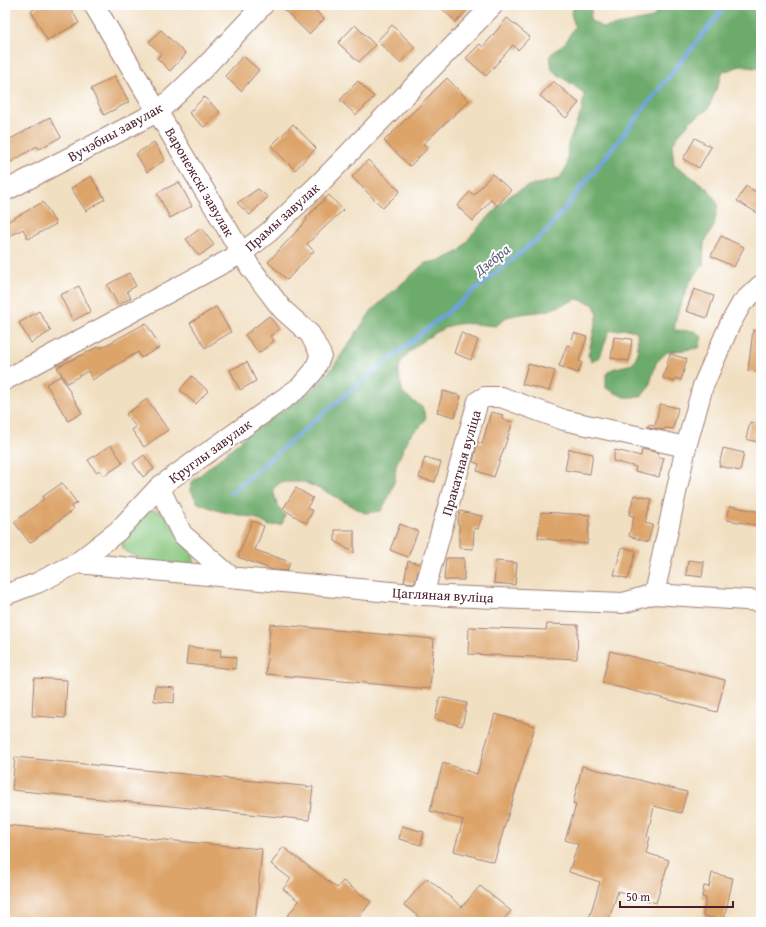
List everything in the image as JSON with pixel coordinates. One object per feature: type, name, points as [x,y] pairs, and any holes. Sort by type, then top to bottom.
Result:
[{"type":"street","name":"Варонежскі завулак","points":[[94,5],[159,111],[250,267],[282,309],[310,334],[321,355],[314,372]]},
{"type":"street","name":"Вучэбны завулак","points":[[5,191],[159,111],[204,68],[263,5]]},
{"type":"street","name":"Прамы завулак","points":[[5,380],[242,253],[269,232],[321,182],[493,5]]},
{"type":"street","points":[[654,594],[686,447],[703,386],[721,342],[742,303],[761,285]]},
{"type":"street","name":"Круглы завулак","points":[[232,577],[182,534],[159,488],[300,387],[314,372]]},
{"type":"street","name":"Пракатная вуліца","points":[[423,595],[478,401],[484,397],[501,397],[564,420],[686,447]]},
{"type":"street","points":[[5,594],[37,583],[77,564],[118,531],[159,488]]},
{"type":"street","name":"Цагляная вуліца","points":[[77,564],[423,595],[623,603],[654,594],[761,601]]},
{"type":"green space","points":[[575,5],[592,5],[590,20],[603,28],[652,18],[663,5],[761,5],[761,69],[740,66],[723,72],[708,109],[692,120],[680,133],[672,145],[674,164],[708,189],[718,204],[714,226],[704,243],[703,265],[689,283],[677,314],[674,330],[695,331],[702,337],[699,348],[667,352],[656,363],[649,387],[641,397],[624,397],[606,388],[606,374],[612,369],[632,364],[638,353],[637,331],[626,329],[609,331],[600,357],[592,362],[588,355],[598,314],[593,304],[577,299],[547,311],[507,317],[496,326],[466,324],[449,326],[435,333],[419,344],[405,356],[401,363],[399,372],[403,394],[422,407],[426,417],[421,426],[409,436],[396,465],[395,479],[389,497],[381,511],[365,513],[304,482],[281,482],[273,489],[277,504],[285,516],[282,524],[270,526],[255,518],[219,511],[198,503],[190,489],[192,482],[246,436],[301,398],[320,382],[335,364],[372,310],[425,263],[442,260],[460,251],[473,233],[510,195],[528,186],[559,179],[567,167],[568,144],[582,110],[584,93],[552,70],[550,55],[566,42],[575,26],[571,14]]},
{"type":"green space","points":[[153,510],[165,514],[192,553],[194,560],[193,564],[186,565],[145,559],[129,554],[123,549],[122,540],[144,512]]},
{"type":"building","points":[[41,5],[69,5],[79,23],[47,40],[31,11]]},
{"type":"building","points":[[279,5],[310,5],[324,19],[309,34]]},
{"type":"building","points":[[438,5],[472,5],[456,22]]},
{"type":"building","points":[[507,18],[530,37],[518,50],[513,45],[486,76],[466,58],[480,44],[483,47]]},
{"type":"building","points":[[355,25],[375,45],[359,62],[338,43]]},
{"type":"building","points":[[392,25],[415,47],[400,63],[377,41]]},
{"type":"building","points":[[161,30],[186,54],[170,71],[157,58],[161,54],[149,42]]},
{"type":"building","points":[[243,56],[259,70],[241,91],[225,76]]},
{"type":"building","points":[[115,76],[129,102],[104,115],[91,89]]},
{"type":"building","points":[[447,78],[469,101],[423,144],[428,148],[410,166],[384,141]]},
{"type":"building","points":[[358,81],[374,97],[356,115],[340,100]]},
{"type":"building","points":[[553,81],[579,103],[566,118],[540,96]]},
{"type":"building","points":[[204,97],[220,112],[204,127],[189,113]]},
{"type":"building","points":[[50,117],[61,137],[39,149],[37,146],[5,166],[5,142]]},
{"type":"building","points":[[293,124],[316,148],[295,170],[271,146]]},
{"type":"building","points":[[695,138],[711,147],[699,168],[683,159]]},
{"type":"building","points":[[154,142],[165,160],[147,172],[136,154]]},
{"type":"building","points":[[368,160],[400,191],[383,208],[352,177]]},
{"type":"building","points":[[492,174],[511,190],[497,206],[491,200],[473,221],[457,206],[470,192],[474,195]]},
{"type":"building","points":[[91,176],[105,199],[86,211],[71,188]]},
{"type":"building","points":[[179,182],[192,206],[170,218],[157,193]]},
{"type":"building","points":[[746,186],[761,195],[761,215],[737,201]]},
{"type":"building","points":[[258,189],[268,197],[250,215],[237,203]]},
{"type":"building","points":[[329,195],[343,210],[307,244],[314,251],[287,280],[268,262],[307,220],[306,218]]},
{"type":"building","points":[[43,202],[56,224],[28,239],[23,229],[5,239],[5,223]]},
{"type":"building","points":[[201,228],[214,245],[199,256],[186,239]]},
{"type":"building","points":[[721,236],[744,247],[734,267],[711,256]]},
{"type":"building","points":[[129,273],[136,286],[127,291],[131,298],[118,305],[107,285]]},
{"type":"building","points":[[79,286],[91,311],[73,321],[60,295]]},
{"type":"building","points":[[694,289],[714,296],[707,318],[686,311]]},
{"type":"building","points":[[216,307],[231,332],[205,348],[190,323]]},
{"type":"building","points":[[39,311],[51,331],[31,343],[19,323]]},
{"type":"building","points":[[269,316],[279,329],[270,336],[274,341],[259,353],[245,335]]},
{"type":"building","points":[[146,323],[160,347],[141,358],[138,352],[92,380],[88,371],[67,383],[57,367],[100,346],[101,348]]},
{"type":"building","points":[[753,330],[761,331],[761,373],[748,371]]},
{"type":"building","points":[[461,333],[478,340],[471,360],[454,353]]},
{"type":"building","points":[[574,333],[587,337],[579,361],[582,362],[578,373],[559,366],[567,345],[570,346]]},
{"type":"building","points":[[614,337],[632,339],[629,361],[611,358]]},
{"type":"building","points":[[670,354],[687,359],[681,380],[675,378],[674,382],[663,378]]},
{"type":"building","points":[[247,362],[256,381],[240,390],[230,370]]},
{"type":"building","points":[[528,364],[555,371],[549,391],[522,384]]},
{"type":"building","points":[[61,376],[82,413],[68,421],[46,384]]},
{"type":"building","points":[[192,376],[208,391],[196,404],[180,390]]},
{"type":"building","points":[[443,391],[461,396],[455,417],[437,412]]},
{"type":"building","points":[[147,399],[168,430],[144,447],[132,430],[136,427],[126,414]]},
{"type":"building","points":[[660,404],[678,408],[673,429],[665,428],[664,430],[648,427],[648,424],[655,425]]},
{"type":"building","points":[[491,412],[503,415],[502,419],[513,422],[494,477],[477,471],[479,464],[473,462],[478,442],[482,444]]},
{"type":"building","points":[[750,422],[761,424],[761,443],[746,439]]},
{"type":"building","points":[[111,445],[123,463],[104,476],[100,470],[96,472],[88,460]]},
{"type":"building","points":[[723,448],[744,453],[740,471],[719,466]]},
{"type":"building","points":[[569,449],[593,454],[590,474],[565,470]]},
{"type":"building","points":[[642,449],[659,453],[658,457],[664,458],[659,477],[635,471],[636,467],[613,461],[615,450],[641,456]]},
{"type":"building","points":[[144,455],[154,469],[143,477],[133,463]]},
{"type":"building","points":[[425,457],[441,462],[435,482],[419,478]]},
{"type":"building","points":[[62,483],[77,503],[71,507],[73,510],[30,543],[14,522],[44,499],[42,497]]},
{"type":"building","points":[[296,488],[313,498],[307,508],[313,511],[306,523],[283,509]]},
{"type":"building","points":[[634,495],[652,499],[645,523],[653,525],[648,542],[629,536],[634,516],[629,515]]},
{"type":"building","points":[[730,506],[761,512],[761,526],[727,520]]},
{"type":"building","points":[[460,511],[482,516],[478,529],[474,528],[473,549],[459,548],[459,524],[457,524]]},
{"type":"building","points":[[541,512],[590,515],[587,544],[538,538]]},
{"type":"building","points":[[252,521],[264,526],[255,550],[290,562],[287,571],[273,570],[238,557]]},
{"type":"building","points":[[400,524],[418,531],[408,557],[390,550]]},
{"type":"building","points":[[335,530],[354,530],[354,553],[335,541]]},
{"type":"building","points":[[622,547],[636,551],[628,579],[614,575]]},
{"type":"building","points":[[446,558],[464,558],[464,580],[444,580]]},
{"type":"building","points":[[688,560],[704,562],[702,577],[686,575]]},
{"type":"building","points":[[408,561],[420,564],[415,583],[404,582]]},
{"type":"building","points":[[496,561],[517,563],[515,585],[494,583]]},
{"type":"building","points":[[270,624],[434,639],[430,689],[266,674]]},
{"type":"building","points":[[547,624],[578,625],[577,659],[468,654],[469,627],[546,630]]},
{"type":"building","points":[[188,647],[221,650],[220,656],[236,657],[235,669],[186,664]]},
{"type":"building","points":[[610,651],[725,680],[717,712],[602,683]]},
{"type":"building","points":[[34,678],[67,680],[65,718],[32,716]]},
{"type":"building","points":[[155,686],[175,688],[174,703],[154,701]]},
{"type":"building","points":[[440,697],[467,703],[462,726],[435,719]]},
{"type":"building","points":[[495,714],[535,726],[494,862],[454,851],[463,820],[430,811],[443,763],[477,774]]},
{"type":"building","points":[[15,757],[313,787],[309,820],[12,790]]},
{"type":"building","points":[[582,766],[687,792],[681,813],[654,806],[647,836],[650,837],[646,853],[669,860],[656,903],[618,891],[608,922],[588,922],[600,882],[569,872],[578,844],[565,840],[576,805],[573,804]]},
{"type":"building","points":[[5,825],[262,849],[255,922],[5,922]]},
{"type":"building","points":[[402,826],[424,832],[421,845],[399,839]]},
{"type":"building","points":[[283,847],[337,888],[343,881],[371,902],[355,922],[283,922],[299,901],[283,889],[291,879],[271,864]]},
{"type":"building","points":[[712,873],[733,878],[724,920],[703,916],[706,898],[702,897],[704,886],[709,887]]},
{"type":"building","points":[[427,878],[462,907],[480,886],[511,911],[501,922],[425,922],[404,905]]},
{"type":"waterway","name":"Дзебра","points":[[231,493],[320,416],[546,232],[726,5]]}]
